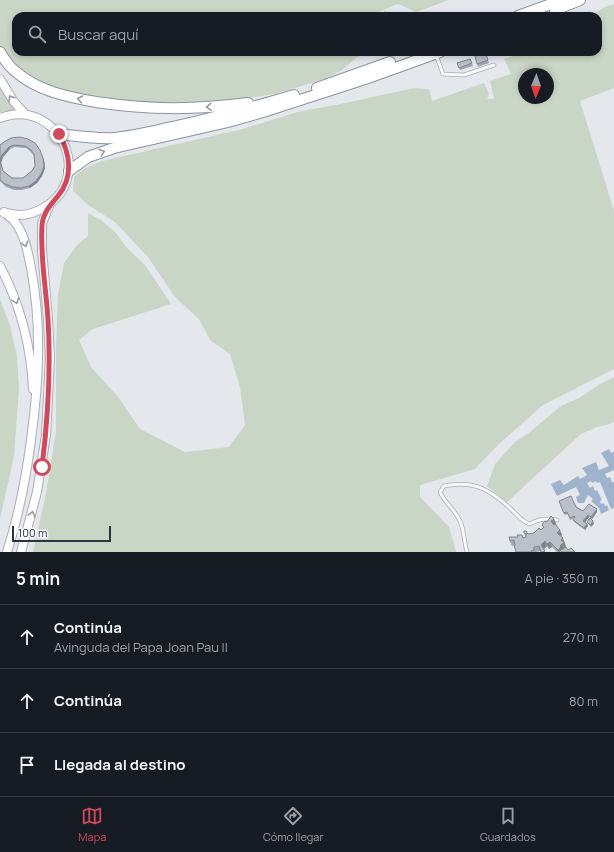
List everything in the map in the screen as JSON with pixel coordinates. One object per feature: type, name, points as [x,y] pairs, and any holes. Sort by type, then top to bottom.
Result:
[{"type":"highway","points":[[529,12],[562,0]]},
{"type":"highway","points":[[548,12],[580,0]]},
{"type":"highway","points":[[0,52],[11,68],[28,81],[56,93],[87,100],[123,106],[178,109],[276,100]]},
{"type":"highway","points":[[59,134],[90,138],[113,138],[214,118],[317,88],[408,56]]},
{"type":"highway","points":[[69,171],[88,157],[114,148],[256,114],[339,88],[430,56]]},
{"type":"main road","points":[[0,79],[14,102],[25,114]]},
{"type":"main road","points":[[0,118],[9,115],[25,114],[50,124],[59,134],[65,145],[69,158],[69,171],[65,184],[59,195],[50,204],[36,212],[20,215],[2,212]]},
{"type":"main road","points":[[21,552],[37,492],[46,435],[50,358],[42,250],[42,223],[50,204]]},
{"type":"main road","points":[[2,212],[15,222],[25,240],[38,315],[39,346],[39,370],[34,415],[21,502],[7,552]]},
{"type":"main road","points":[[0,266],[7,278],[24,325],[32,371],[34,415]]},
{"type":"lane","points":[[439,56],[444,74],[464,76],[494,65]]},
{"type":"lane","points":[[467,552],[461,522],[454,510],[444,500],[440,492],[444,486],[457,484],[472,485],[485,489],[507,505],[524,523],[530,524],[536,520],[548,518],[557,520]]},
{"type":"green space","points":[[0,0],[449,0],[416,12],[398,4],[378,12],[12,12],[12,56],[358,56],[342,70],[325,79],[274,94],[219,103],[138,104],[89,97],[51,88],[17,69],[0,47]]},
{"type":"green space","points":[[614,4],[614,88],[580,101],[614,211],[614,369],[543,405],[499,444],[475,469],[420,485],[420,497],[449,527],[456,552],[33,552],[46,493],[56,431],[56,344],[58,295],[64,263],[77,245],[88,236],[88,213],[101,220],[116,233],[126,247],[145,265],[171,304],[93,329],[79,340],[91,367],[119,398],[140,429],[185,452],[229,447],[245,425],[240,387],[230,354],[210,340],[199,319],[175,297],[148,257],[115,222],[88,205],[73,191],[74,177],[85,168],[102,161],[239,130],[301,111],[414,88],[429,89],[432,101],[484,83],[489,94],[487,99],[494,99],[490,81],[511,74],[504,59],[512,56],[602,56],[602,12],[596,12]]},
{"type":"green space","points":[[0,86],[15,110],[0,112]]},
{"type":"green space","points":[[0,299],[10,325],[17,356],[19,388],[14,456],[0,519]]},
{"type":"green space","points":[[614,377],[614,422],[581,434],[507,502],[487,486],[495,464],[515,442],[530,432],[561,406],[579,398],[600,384]]},
{"type":"water","points":[[609,449],[611,453],[614,452],[614,470],[605,474],[607,478],[610,477],[612,482],[614,482],[614,508],[611,509],[600,482],[597,483],[596,481],[587,483],[590,488],[593,486],[595,491],[597,490],[602,500],[600,501],[601,504],[604,503],[605,506],[607,505],[609,510],[601,514],[599,508],[591,501],[593,499],[588,495],[584,503],[578,503],[576,497],[580,495],[576,487],[557,496],[551,484],[560,480],[564,485],[578,476],[580,479],[587,475],[582,468],[596,462],[599,470],[609,466],[601,453]]},
{"type":"building","points":[[475,56],[486,56],[488,60],[477,64]]},
{"type":"building","points":[[470,59],[472,63],[459,68],[457,63]]},
{"type":"building","points":[[20,137],[35,143],[43,158],[44,166],[41,174],[36,181],[29,186],[21,188],[13,187],[0,180],[0,160],[0,145],[11,138]],"holes":[[[14,145],[25,146],[34,154],[35,166],[32,171],[23,178],[12,178],[3,171],[0,160],[2,155],[9,147]]]},
{"type":"building","points":[[571,496],[576,507],[583,511],[589,504],[597,509],[591,517],[588,515],[583,521],[587,524],[584,528],[573,520],[575,517],[574,516],[570,518],[567,512],[564,513],[563,511],[559,501]]},
{"type":"building","points":[[551,516],[554,519],[551,521],[560,530],[557,533],[563,538],[561,540],[564,542],[560,546],[561,547],[558,550],[550,542],[547,544],[545,541],[541,545],[545,551],[543,552],[541,552],[539,546],[534,547],[534,550],[531,551],[532,552],[516,552],[514,540],[510,541],[509,537],[518,537],[517,535],[522,535],[523,538],[526,537],[527,534],[524,533],[524,531],[528,534],[534,533],[539,528],[541,530],[544,527],[542,525],[543,523],[545,521],[547,522]]},
{"type":"building","points":[[590,518],[593,521],[590,525],[587,522]]},
{"type":"building","points":[[566,547],[568,550],[571,548],[575,552],[558,552]]},
{"type":"route","points":[[42,467],[46,435],[50,358],[42,250],[42,223],[50,204],[59,195],[65,184],[69,171],[69,158],[65,145],[59,134]]}]
